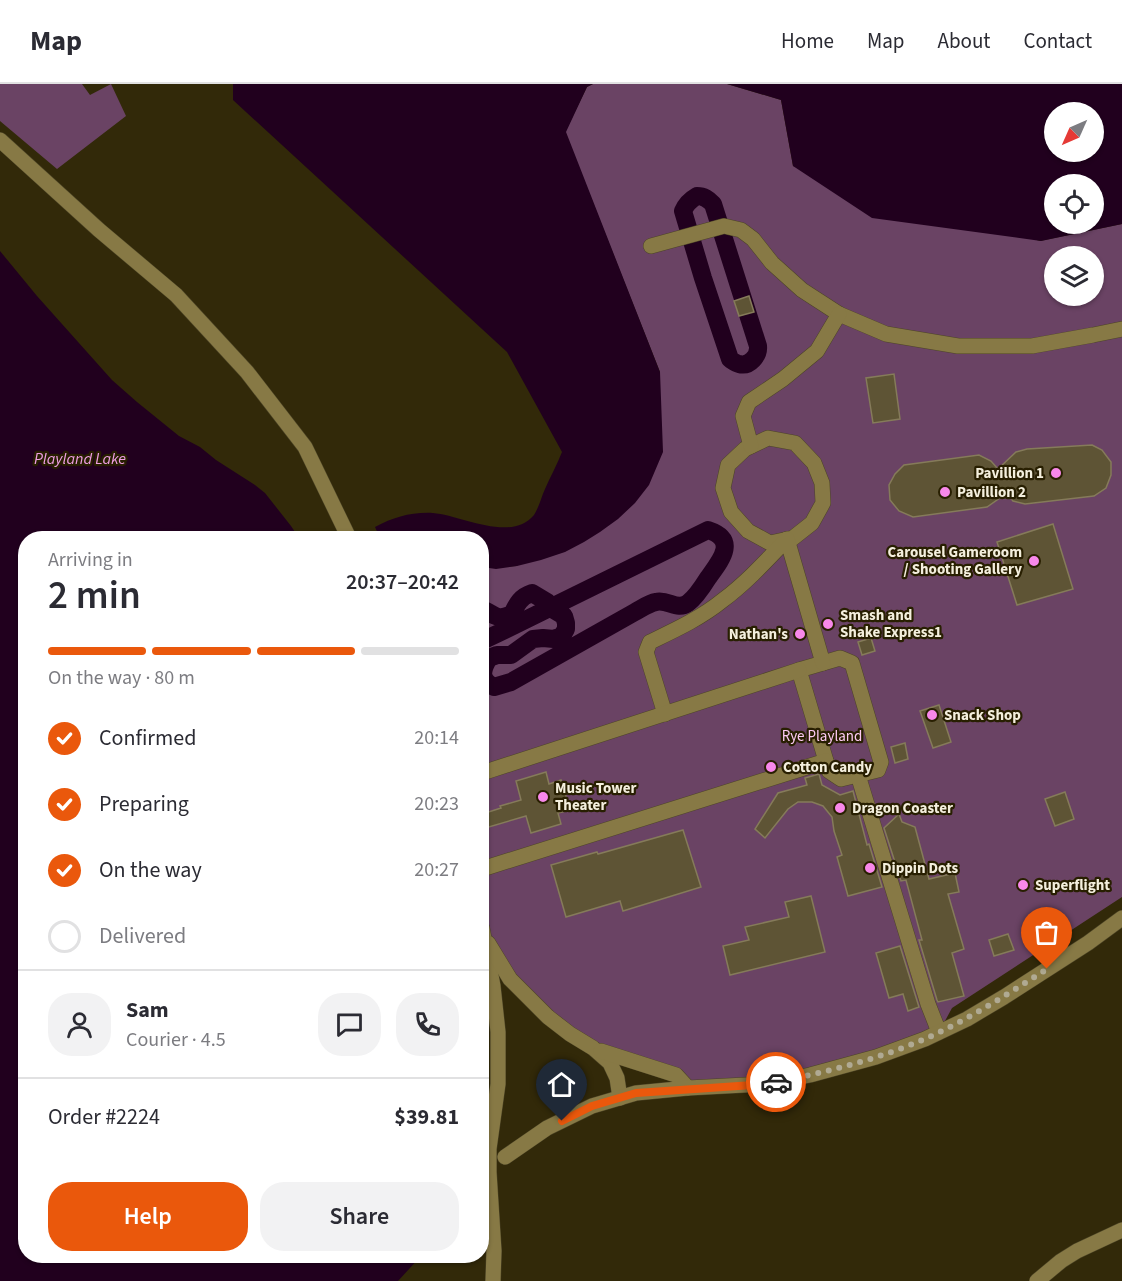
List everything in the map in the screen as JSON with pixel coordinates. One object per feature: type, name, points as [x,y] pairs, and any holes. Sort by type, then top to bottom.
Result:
[{"type":"street","points":[[0,140],[99,230],[176,295],[247,372],[305,447],[346,531]]},
{"type":"street","points":[[651,246],[724,226],[741,230],[753,239],[772,263],[802,290],[840,314],[886,334],[958,345],[1032,346],[1122,329]]},
{"type":"street","points":[[750,446],[743,416],[749,402],[783,379],[817,351],[840,314]]},
{"type":"street","points":[[768,438],[795,443],[814,463],[822,483],[823,503],[812,523],[793,538],[787,539],[770,543],[748,531],[730,512],[723,488],[728,465],[745,448],[768,438]]},
{"type":"street","points":[[787,539],[823,663]]},
{"type":"street","points":[[665,714],[646,652],[650,642],[684,626],[723,601],[765,563],[787,539]]},
{"type":"street","points":[[489,771],[799,670],[840,658],[852,663],[881,762],[878,770],[841,779],[830,771],[799,670]]},
{"type":"street","points":[[489,867],[826,761]]},
{"type":"street","points":[[858,775],[924,993],[939,1032]]},
{"type":"street","points":[[505,1157],[547,1128],[592,1106],[636,1093],[766,1084],[876,1057],[925,1039],[1004,997],[1088,943],[1122,918]]},
{"type":"street","points":[[489,943],[510,979],[548,1017],[593,1048],[610,1063],[617,1078],[620,1098]]},
{"type":"street","points":[[489,969],[498,1032],[498,1084],[489,1149],[494,1251],[493,1281]]},
{"type":"street","points":[[593,1048],[676,1075],[688,1088]]},
{"type":"street","points":[[1037,1281],[1077,1251],[1122,1230]]},
{"type":"green space","points":[[0,84],[82,84],[90,95],[111,84],[126,116],[57,169],[0,121]]},
{"type":"green space","name":"Rye Playland","points":[[593,84],[727,84],[781,100],[793,166],[1040,241],[1074,234],[1104,234],[1104,228],[1122,224],[1122,897],[952,1008],[939,1032],[766,1084],[688,1088],[593,1048],[510,979],[489,941],[489,568],[517,566],[660,372],[565,132],[587,87]]},
{"type":"water","points":[[233,84],[593,84],[587,87],[566,132],[660,372],[663,452],[649,485],[635,503],[600,532],[565,552],[517,566],[496,569],[489,568],[489,531],[377,531],[375,527],[396,518],[417,513],[433,513],[499,527],[512,527],[524,523],[536,512],[562,452],[507,352],[233,100]]},
{"type":"water","points":[[727,84],[1122,84],[1122,224],[1104,228],[1104,174],[1044,174],[1044,234],[1074,234],[1041,241],[872,218],[793,166],[781,100]]},
{"type":"water","name":"Playland Lake","points":[[0,251],[112,380],[179,436],[200,447],[265,493],[294,531],[18,531],[18,1263],[415,1263],[398,1281],[0,1281]]},
{"type":"building","points":[[749,296],[754,312],[739,316],[734,301]]},
{"type":"building","points":[[894,374],[900,419],[873,423],[866,378]]},
{"type":"building","points":[[1092,445],[1102,450],[1111,462],[1111,475],[1106,488],[1094,496],[1025,504],[1013,501],[1007,493],[987,507],[913,517],[899,511],[890,500],[889,485],[904,465],[979,455],[991,461],[998,469],[1016,452],[1027,449]]},
{"type":"building","name":"Carousel Gameroom / Shooting Gallery","points":[[1053,524],[1073,589],[1017,605],[997,542]]},
{"type":"building","points":[[871,638],[875,651],[862,655],[858,642]]},
{"type":"building","points":[[939,705],[951,742],[933,748],[920,711]]},
{"type":"building","points":[[905,743],[908,759],[895,763],[891,747]]},
{"type":"building","name":"Music Tower Theater","points":[[546,772],[549,784],[561,780],[570,810],[558,813],[561,824],[531,833],[526,816],[489,827],[489,812],[521,800],[516,781]]},
{"type":"building","name":"Dragon Coaster","points":[[819,774],[822,785],[840,795],[853,791],[867,845],[869,844],[882,887],[848,896],[837,857],[842,855],[832,817],[823,806],[812,802],[798,802],[788,809],[765,838],[755,829],[778,793],[807,785],[805,778]]},
{"type":"building","points":[[1065,792],[1074,819],[1055,826],[1045,799]]},
{"type":"building","points":[[899,814],[902,822],[915,827],[929,879],[955,873],[959,892],[948,894],[964,949],[952,953],[964,996],[938,1002],[937,1000],[919,940],[922,940],[906,880],[901,881],[884,828]]},
{"type":"building","points":[[683,830],[701,887],[623,911],[620,901],[566,917],[551,865]]},
{"type":"building","points":[[811,896],[825,952],[730,975],[723,946],[749,940],[745,927],[789,917],[785,902]]},
{"type":"building","points":[[1008,934],[1014,950],[994,956],[989,940]]},
{"type":"building","points":[[900,946],[919,1007],[908,1011],[903,994],[889,998],[876,953]]},
{"type":"waterway","points":[[697,196],[706,198],[713,204],[758,346],[755,356],[747,364],[738,364],[730,359],[683,211],[688,202],[697,196]]},
{"type":"waterway","points":[[489,684],[494,687],[511,682],[651,604],[660,602],[680,606],[688,603],[722,558],[725,545],[717,534],[708,530],[551,607]]},
{"type":"waterway","points":[[489,612],[503,617],[512,614],[517,604],[532,593],[551,607]]},
{"type":"waterway","points":[[489,658],[497,655],[511,655],[533,639],[554,639],[562,636],[566,629],[564,616],[551,607]]},
{"type":"waterway","points":[[489,638],[551,607]]},
{"type":"way so far","points":[[776,1082],[876,1057],[925,1039],[1004,997],[1047,969]]},
{"type":"place","name":"Pavillion 1","points":[[1056,473]]},
{"type":"place","name":"Pavillion 2","points":[[945,492]]},
{"type":"place","name":"Carousel Gameroom / Shooting Gallery","points":[[1034,561]]},
{"type":"place","name":"Smash and Shake Express1","points":[[828,624]]},
{"type":"place","name":"Nathan's","points":[[800,634]]},
{"type":"place","name":"Snack Shop","points":[[932,715]]},
{"type":"place","name":"Cotton Candy","points":[[771,767]]},
{"type":"place","name":"Music Tower Theater","points":[[543,797]]},
{"type":"place","name":"Dragon Coaster","points":[[840,808]]},
{"type":"place","name":"Dippin Dots","points":[[870,868]]},
{"type":"place","name":"Superflight","points":[[1023,885]]},
{"type":"route","points":[[562,1121],[592,1106],[636,1093],[776,1082]]}]
